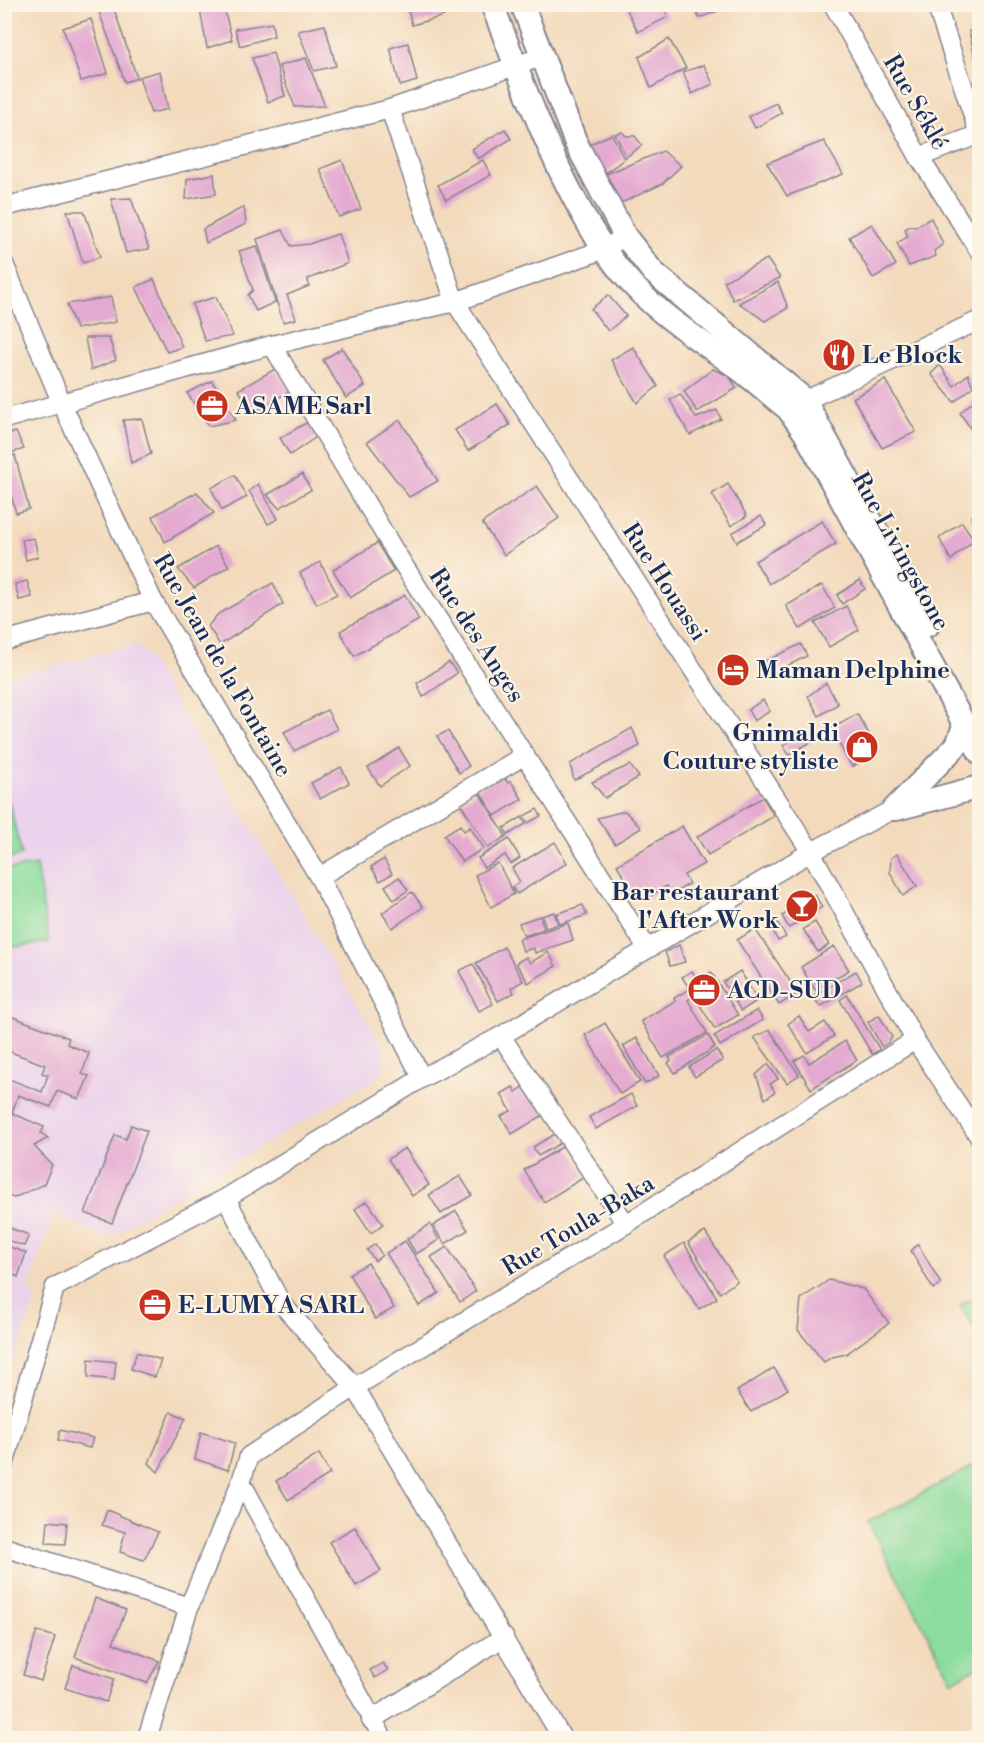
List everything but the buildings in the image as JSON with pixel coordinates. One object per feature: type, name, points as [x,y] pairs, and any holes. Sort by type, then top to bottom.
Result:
[{"type":"street","points":[[492,4],[516,67],[564,176],[605,249],[623,275],[648,300],[796,404]]},
{"type":"street","points":[[522,4],[576,143],[625,236],[653,272],[796,404]]},
{"type":"street","name":"Rue Séklé","points":[[833,4],[919,157],[980,252]]},
{"type":"street","points":[[919,157],[979,134],[936,4]]},
{"type":"street","points":[[4,207],[390,110],[541,57]]},
{"type":"street","name":"Rue Houassi","points":[[390,110],[455,302],[811,852],[915,1040],[980,1138]]},
{"type":"street","points":[[4,419],[272,345],[455,302],[605,249],[625,236]]},
{"type":"street","name":"Rue Jean de la Fontaine","points":[[4,264],[62,404],[153,601],[319,877],[422,1078]]},
{"type":"street","points":[[796,404],[980,320]]},
{"type":"street","name":"Rue des Anges","points":[[272,345],[394,550],[647,948]]},
{"type":"street","name":"Rue Livingstone","points":[[796,404],[879,533],[975,737]]},
{"type":"street","points":[[4,641],[153,601]]},
{"type":"street","points":[[894,809],[957,745],[975,737]]},
{"type":"street","points":[[319,877],[525,755]]},
{"type":"street","points":[[4,1465],[11,1417],[55,1287],[226,1198],[422,1078],[501,1036],[811,852],[894,809],[980,787]]},
{"type":"street","points":[[501,1036],[626,1224]]},
{"type":"street","name":"Rue Toula-Baka","points":[[147,1738],[189,1607],[241,1482],[249,1455],[264,1448],[355,1387],[626,1224],[915,1040]]},
{"type":"street","points":[[226,1198],[280,1303],[355,1387],[562,1738]]},
{"type":"street","points":[[241,1482],[383,1738]]},
{"type":"street","points":[[4,1546],[189,1607]]},
{"type":"street","points":[[371,1720],[504,1637]]},
{"type":"shaded area","points":[[135,645],[146,653],[384,1049],[383,1074],[108,1237],[53,1215],[28,1288],[36,1299],[5,1381],[5,678]]},
{"type":"green space","points":[[4,784],[22,855],[5,860],[4,860]]},
{"type":"green space","points":[[36,865],[49,942],[8,948],[5,927],[5,870]]},
{"type":"green space","points":[[979,1294],[979,1337],[960,1305]]},
{"type":"green space","points":[[979,1463],[979,1667],[952,1681],[868,1522]]},
{"type":"place","name":"Le Block","points":[[839,355]]},
{"type":"place","name":"ASAME Sarl","points":[[212,406]]},
{"type":"place","name":"Maman Delphine","points":[[733,670]]},
{"type":"place","name":"Gnimaldi Couture styliste","points":[[862,747]]},
{"type":"place","name":"Bar restaurant l'After Work","points":[[802,906]]},
{"type":"place","name":"ACD-SUD","points":[[704,990]]},
{"type":"place","name":"E-LUMYA SARL","points":[[155,1305]]}]
